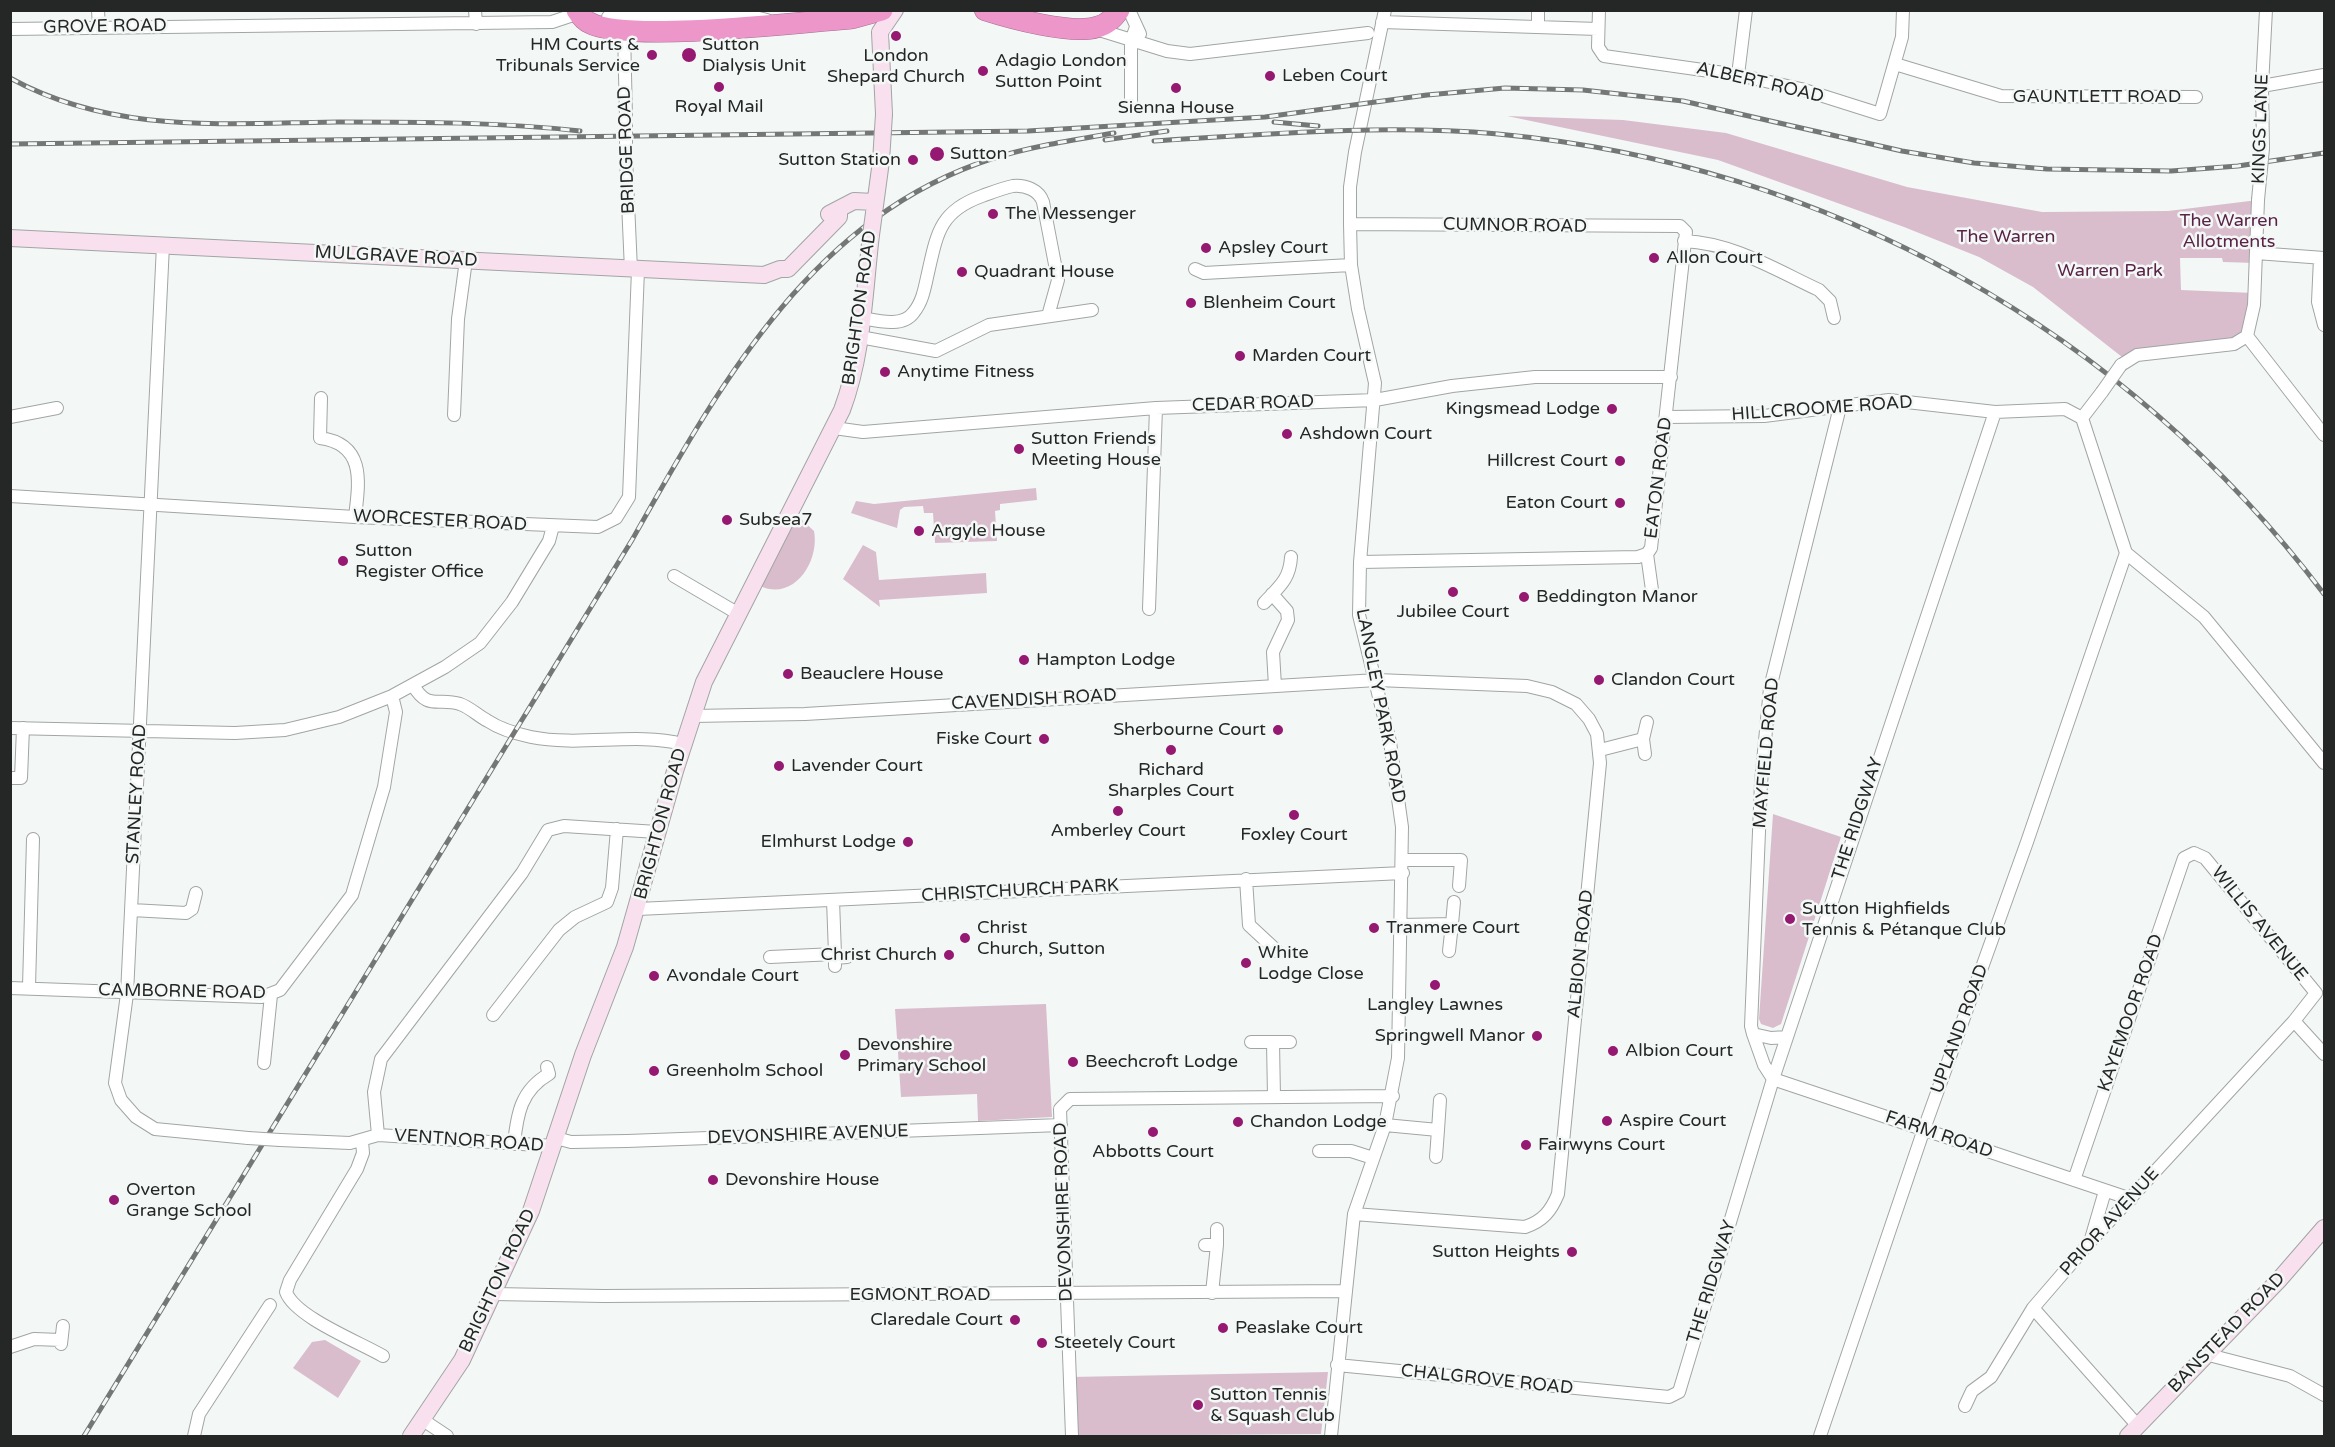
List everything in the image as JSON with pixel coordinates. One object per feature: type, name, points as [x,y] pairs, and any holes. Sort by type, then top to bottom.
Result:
[{"type":"highway","name":"GROVE ROAD","points":[[578,12],[590,24],[712,22],[779,24],[852,18],[882,10]]},
{"type":"highway","points":[[985,10],[1052,25],[1094,28],[1110,21],[1119,10]]},
{"type":"main road","points":[[852,18],[880,32],[895,10]]},
{"type":"main road","name":"BRIGHTON ROAD","points":[[411,1437],[462,1360],[531,1211],[583,1055],[638,909],[657,832],[704,682],[737,613],[834,428],[852,379],[860,337],[881,161],[884,114],[880,32]]},
{"type":"main road","name":"MULGRAVE ROAD","points":[[10,238],[764,275],[780,269],[782,262],[832,211],[839,210],[854,201],[874,208]]},
{"type":"main road","name":"BANSTEAD ROAD","points":[[2133,1431],[2278,1281],[2325,1228]]},
{"type":"street","points":[[98,10],[99,28]]},
{"type":"street","points":[[475,10],[477,24]]},
{"type":"street","points":[[1129,10],[1146,43]]},
{"type":"street","points":[[1538,10],[1538,26]]},
{"type":"street","points":[[1384,16],[1425,24],[1598,29],[1599,10]]},
{"type":"street","points":[[1738,75],[1746,10]]},
{"type":"street","name":"ALBERT ROAD","points":[[1598,29],[1598,48],[1604,56],[1738,75],[1801,89],[1880,114],[1903,29],[1903,10]]},
{"type":"street","name":"KINGS LANE","points":[[2247,336],[2254,305],[2258,200],[2264,148],[2262,86],[2266,10]]},
{"type":"street","name":"GROVE ROAD","points":[[10,29],[552,22],[564,20],[578,12]]},
{"type":"street","name":"LANGLEY PARK ROAD","points":[[1331,1437],[1354,1214],[1385,1125],[1393,1096],[1398,1058],[1403,860],[1396,774],[1377,680],[1359,615],[1360,562],[1375,400],[1372,365],[1358,309],[1351,265],[1350,224],[1350,187],[1355,152],[1384,16]]},
{"type":"street","name":"GROVE ROAD","points":[[608,17],[631,24]]},
{"type":"street","name":"BRIDGE ROAD","points":[[631,24],[626,157],[635,270]]},
{"type":"street","points":[[1131,107],[1131,40],[1136,27]]},
{"type":"street","points":[[1094,28],[1167,51],[1190,54],[1368,33]]},
{"type":"street","name":"GAUNTLETT ROAD","points":[[1895,64],[2001,96],[2196,97]]},
{"type":"street","points":[[2262,86],[2325,75]]},
{"type":"street","points":[[862,318],[886,322],[900,321],[913,314],[922,300],[938,235],[950,213],[963,203],[1004,188],[1021,186],[1038,192],[1043,202],[1058,280],[1048,316]]},
{"type":"street","name":"CUMNOR ROAD","points":[[1350,224],[1680,226]]},
{"type":"street","name":"EATON ROAD","points":[[1360,562],[1638,557],[1647,554],[1651,548],[1686,232],[1680,226]]},
{"type":"street","points":[[1684,241],[1705,242],[1730,249],[1819,290],[1830,301],[1834,318]]},
{"type":"street","name":"STANLEY ROAD","points":[[163,245],[132,910],[127,994],[115,1083],[121,1100],[136,1117],[155,1129],[248,1138],[356,1142]]},
{"type":"street","points":[[2256,253],[2322,258],[2318,302],[2325,325]]},
{"type":"street","points":[[454,415],[459,310],[466,260]]},
{"type":"street","points":[[1195,269],[1204,273],[1351,265]]},
{"type":"street","name":"WORCESTER ROAD","points":[[10,496],[355,517],[602,526],[616,518],[628,501],[635,270]]},
{"type":"street","points":[[860,337],[936,351],[989,325],[1092,310]]},
{"type":"street","points":[[2325,435],[2247,336],[2234,344],[2137,355],[2121,365],[2082,418],[2126,553],[2204,617],[2325,763]]},
{"type":"street","name":"CEDAR ROAD","points":[[834,428],[863,432],[1156,408],[1375,400],[1506,380],[1559,376],[1671,377]]},
{"type":"street","points":[[321,398],[321,438],[338,442],[351,453],[356,464],[359,483],[355,517]]},
{"type":"street","name":"HILLCROOME ROAD","points":[[1666,417],[1764,416],[1889,400],[1995,412],[2065,409],[2082,418]]},
{"type":"street","name":"MAYFIELD ROAD","points":[[1773,1079],[1764,1065],[1752,1034],[1761,783],[1770,687],[1840,407]]},
{"type":"street","points":[[10,417],[57,408]]},
{"type":"street","points":[[1149,609],[1156,408]]},
{"type":"street","name":"THE RIDGWAY","points":[[1636,1395],[1669,1397],[1679,1392],[1773,1079],[1995,412]]},
{"type":"street","points":[[10,778],[21,778],[17,728],[235,733],[285,730],[339,717],[392,696],[445,667],[486,636],[540,556],[552,534],[553,526]]},
{"type":"street","name":"UPLAND ROAD","points":[[1820,1437],[1924,1129],[2027,842],[2126,553]]},
{"type":"street","points":[[1647,554],[1652,590]]},
{"type":"street","points":[[1275,686],[1273,652],[1288,620],[1287,611],[1268,598],[1287,581],[1291,557]]},
{"type":"street","points":[[674,576],[737,613]]},
{"type":"street","name":"CAVENDISH ROAD","points":[[692,716],[805,714],[1377,680]]},
{"type":"street","name":"ALBION ROAD","points":[[1354,1214],[1525,1227],[1543,1219],[1555,1203],[1558,1194],[1600,750],[1589,719],[1576,704],[1552,692],[1527,686],[1377,680]]},
{"type":"street","points":[[413,685],[419,695],[430,702],[459,704],[491,723],[522,735],[554,740],[683,744]]},
{"type":"street","name":"CAMBORNE ROAD","points":[[10,988],[29,987],[127,994],[271,995],[287,981],[344,907],[354,888],[384,787],[396,712],[392,696]]},
{"type":"street","points":[[1645,754],[1643,740],[1647,722]]},
{"type":"street","points":[[1600,750],[1643,740]]},
{"type":"street","points":[[378,1135],[374,1092],[381,1059],[463,941],[524,866],[548,830],[555,826],[657,832]]},
{"type":"street","points":[[493,1015],[559,930],[575,917],[607,902],[612,888],[617,829]]},
{"type":"street","points":[[29,987],[33,839]]},
{"type":"street","name":"WILLIS AVENUE","points":[[2194,853],[2205,858],[2316,993],[2294,1021]]},
{"type":"street","name":"KAYEMOOR ROAD","points":[[2074,1180],[2184,858],[2194,853]]},
{"type":"street","points":[[1403,860],[1461,855],[1459,886]]},
{"type":"street","name":"CHRISTCHURCH PARK","points":[[638,909],[1403,873]]},
{"type":"street","points":[[1246,879],[1249,925],[1277,951]]},
{"type":"street","points":[[132,910],[186,913],[192,909],[196,893]]},
{"type":"street","points":[[770,957],[789,962],[838,959],[833,900]]},
{"type":"street","points":[[1449,951],[1454,902]]},
{"type":"street","points":[[1402,925],[1452,924]]},
{"type":"street","points":[[264,1063],[271,995]]},
{"type":"street","points":[[2294,1021],[2325,1054]]},
{"type":"street","name":"PRIOR AVENUE","points":[[1965,1406],[1972,1390],[1990,1377],[2033,1308],[2089,1243],[2294,1021]]},
{"type":"street","points":[[1752,1034],[1771,1038],[1787,1037]]},
{"type":"street","points":[[1251,1042],[1290,1042]]},
{"type":"street","points":[[1273,1042],[1274,1097]]},
{"type":"street","points":[[514,1144],[522,1100],[534,1083],[549,1074],[547,1067]]},
{"type":"street","name":"FARM ROAD","points":[[1773,1079],[2131,1199]]},
{"type":"street","name":"DEVONSHIRE ROAD","points":[[1072,1437],[1060,1108],[1070,1099],[1393,1096]]},
{"type":"street","points":[[1436,1157],[1440,1100]]},
{"type":"street","name":"DEVONSHIRE AVENUE","points":[[555,1142],[1061,1125]]},
{"type":"street","points":[[1385,1125],[1438,1130]]},
{"type":"street","name":"VENTNOR ROAD","points":[[356,1142],[378,1135],[514,1144],[555,1142]]},
{"type":"street","points":[[356,1142],[363,1153],[357,1169],[290,1280],[286,1292],[293,1303],[328,1329],[383,1356]]},
{"type":"street","points":[[1319,1151],[1351,1151],[1373,1158]]},
{"type":"street","points":[[2089,1243],[2105,1191]]},
{"type":"street","points":[[1212,1293],[1211,1245],[1217,1229]]},
{"type":"street","name":"EGMONT ROAD","points":[[494,1294],[1067,1294],[1346,1291]]},
{"type":"street","points":[[194,1437],[199,1414],[270,1305]]},
{"type":"street","points":[[2033,1308],[2133,1431]]},
{"type":"street","points":[[10,1347],[34,1340],[61,1342],[63,1326]]},
{"type":"street","points":[[2205,1354],[2290,1376],[2325,1395]]},
{"type":"street","name":"CHALGROVE ROAD","points":[[1337,1365],[1636,1395]]},
{"type":"street","points":[[423,1420],[447,1437]]},
{"type":"green space","points":[[1507,116],[1623,120],[1726,133],[1907,187],[2042,212],[2168,211],[2258,200],[2255,263],[2223,262],[2222,258],[2180,258],[2181,290],[2254,293],[2240,340],[2129,353],[2122,357],[2033,287],[1979,257],[1904,227],[1718,160]]},
{"type":"green space","points":[[1036,488],[1037,500],[1000,504],[1000,510],[995,511],[997,541],[935,543],[933,513],[924,513],[923,506],[904,507],[900,510],[897,528],[851,513],[856,501],[874,504]]},
{"type":"green space","points":[[798,516],[814,531],[815,543],[809,566],[794,584],[772,589],[760,586]]},
{"type":"green space","points":[[863,545],[876,552],[879,580],[986,573],[987,593],[879,600],[880,607],[843,579]]},
{"type":"green space","name":"Sutton Highfields Tennis & Pétanque Club","points":[[1773,814],[1841,837],[1781,1024],[1773,1028],[1761,1024],[1759,1019]]},
{"type":"green space","points":[[1046,1004],[1052,1117],[978,1121],[977,1094],[901,1097],[895,1009]]},
{"type":"green space","points":[[325,1340],[361,1361],[338,1398],[293,1368],[312,1342]]},
{"type":"green space","name":"Sutton Tennis & Squash Club","points":[[1328,1372],[1321,1434],[1072,1436],[1070,1377]]},
{"type":"railway","points":[[10,78],[49,96],[89,109],[171,122],[213,124],[460,123],[580,131]]},
{"type":"railway","points":[[10,144],[1028,131],[1265,117],[1427,95],[1505,88],[1583,90],[1683,101],[1902,151],[1974,163],[2047,169],[2171,171],[2238,166],[2324,153]]},
{"type":"railway","points":[[1274,122],[1318,126]]},
{"type":"railway","points":[[1154,141],[1370,130],[1498,134],[1620,152],[1738,182],[1852,224],[1960,277],[2062,341],[2157,415],[2245,500],[2324,594]]},
{"type":"railway","points":[[1105,140],[1167,131]]},
{"type":"railway","points":[[84,1436],[632,540],[700,423],[737,366],[778,312],[823,263],[873,220],[930,185],[994,158],[1114,133]]},
{"type":"place","name":"London Shepard Church","points":[[896,36]]},
{"type":"place","name":"HM Courts & Tribunals Service","points":[[652,55]]},
{"type":"place","name":"Sutton Dialysis Unit","points":[[689,55]]},
{"type":"place","name":"Adagio London Sutton Point","points":[[983,71]]},
{"type":"place","name":"Leben Court","points":[[1270,76]]},
{"type":"place","name":"Royal Mail","points":[[719,87]]},
{"type":"place","name":"Sienna House","points":[[1176,88]]},
{"type":"place","name":"Sutton","points":[[937,154]]},
{"type":"place","name":"Sutton Station","points":[[913,160]]},
{"type":"place","name":"The Messenger","points":[[993,214]]},
{"type":"place","name":"Apsley Court","points":[[1206,248]]},
{"type":"place","name":"Allon Court","points":[[1654,258]]},
{"type":"place","name":"Quadrant House","points":[[962,272]]},
{"type":"place","name":"Blenheim Court","points":[[1191,303]]},
{"type":"place","name":"Marden Court","points":[[1240,356]]},
{"type":"place","name":"Anytime Fitness","points":[[885,372]]},
{"type":"place","name":"Kingsmead Lodge","points":[[1612,409]]},
{"type":"place","name":"Ashdown Court","points":[[1287,434]]},
{"type":"place","name":"Sutton Friends Meeting House","points":[[1019,449]]},
{"type":"place","name":"Hillcrest Court","points":[[1620,461]]},
{"type":"place","name":"Eaton Court","points":[[1620,503]]},
{"type":"place","name":"Subsea7","points":[[727,520]]},
{"type":"place","name":"Argyle House","points":[[919,531]]},
{"type":"place","name":"Sutton Register Office","points":[[343,561]]},
{"type":"place","name":"Jubilee Court","points":[[1453,592]]},
{"type":"place","name":"Beddington Manor","points":[[1524,597]]},
{"type":"place","name":"Hampton Lodge","points":[[1024,660]]},
{"type":"place","name":"Beauclere House","points":[[788,674]]},
{"type":"place","name":"Clandon Court","points":[[1599,680]]},
{"type":"place","name":"Sherbourne Court","points":[[1278,730]]},
{"type":"place","name":"Fiske Court","points":[[1044,739]]},
{"type":"place","name":"Richard Sharples Court","points":[[1171,750]]},
{"type":"place","name":"Lavender Court","points":[[779,766]]},
{"type":"place","name":"Amberley Court","points":[[1118,811]]},
{"type":"place","name":"Foxley Court","points":[[1294,815]]},
{"type":"place","name":"Elmhurst Lodge","points":[[908,842]]},
{"type":"place","name":"Sutton Highfields Tennis & Pétanque Club","points":[[1790,919]]},
{"type":"place","name":"Tranmere Court","points":[[1374,928]]},
{"type":"place","name":"Christ Church, Sutton","points":[[965,938]]},
{"type":"place","name":"Christ Church","points":[[949,955]]},
{"type":"place","name":"White Lodge Close","points":[[1246,963]]},
{"type":"place","name":"Avondale Court","points":[[654,976]]},
{"type":"place","name":"Langley Lawnes","points":[[1435,985]]},
{"type":"place","name":"Springwell Manor","points":[[1537,1036]]},
{"type":"place","name":"Albion Court","points":[[1613,1051]]},
{"type":"place","name":"Devonshire Primary School","points":[[845,1055]]},
{"type":"place","name":"Beechcroft Lodge","points":[[1073,1062]]},
{"type":"place","name":"Greenholm School","points":[[654,1071]]},
{"type":"place","name":"Aspire Court","points":[[1607,1121]]},
{"type":"place","name":"Chandon Lodge","points":[[1238,1122]]},
{"type":"place","name":"Abbotts Court","points":[[1153,1132]]},
{"type":"place","name":"Fairwyns Court","points":[[1526,1145]]},
{"type":"place","name":"Devonshire House","points":[[713,1180]]},
{"type":"place","name":"Overton Grange School","points":[[114,1200]]},
{"type":"place","name":"Sutton Heights","points":[[1572,1252]]},
{"type":"place","name":"Claredale Court","points":[[1015,1320]]},
{"type":"place","name":"Peaslake Court","points":[[1223,1328]]},
{"type":"place","name":"Steetely Court","points":[[1042,1343]]},
{"type":"place","name":"Sutton Tennis & Squash Club","points":[[1198,1405]]},
{"type":"park label","name":"The Warren Allotments","points":[[2229,231]]},
{"type":"park label","name":"The Warren","points":[[2006,237]]},
{"type":"park label","name":"Warren Park","points":[[2110,271]]}]
